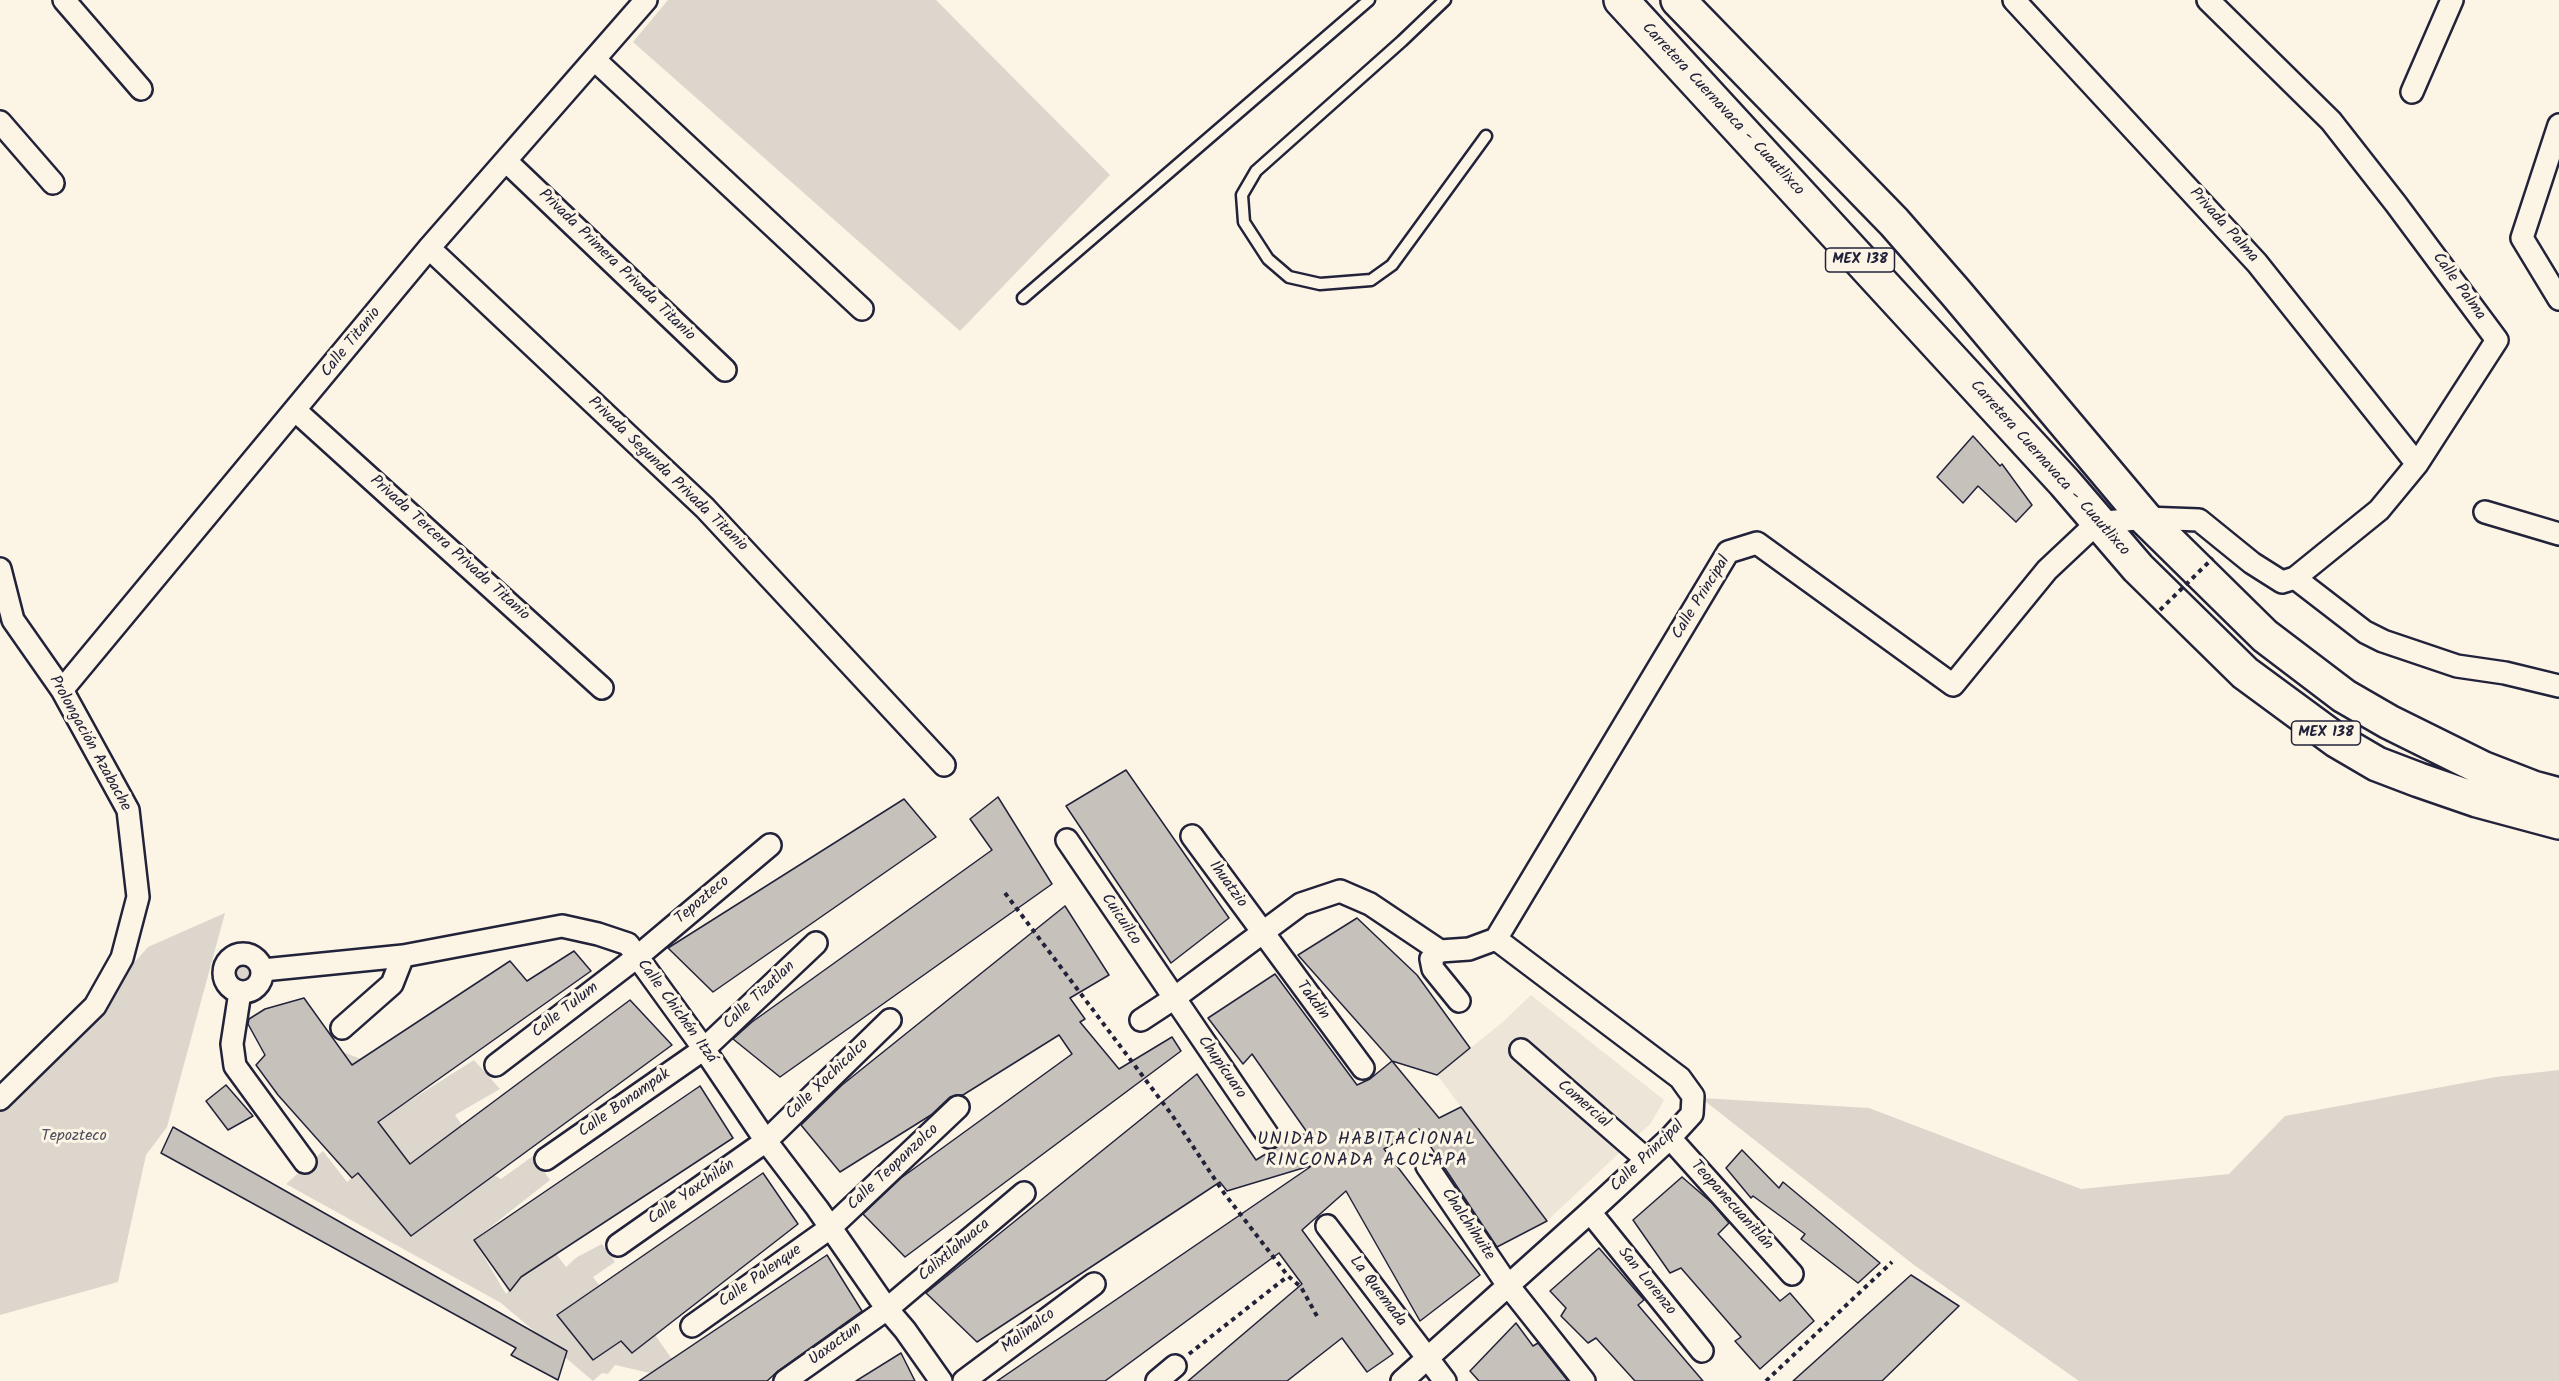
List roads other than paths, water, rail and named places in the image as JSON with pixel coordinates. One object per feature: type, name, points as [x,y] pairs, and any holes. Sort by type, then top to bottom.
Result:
[{"type":"main road","name":"Carretera Cuernavaca - Cuautlixco","points":[[1621,0],[2065,483],[2097,523],[2166,597],[2245,673],[2336,740],[2377,764],[2515,811],[2559,822]]},
{"type":"main road","name":"MEX 138","points":[[1678,0],[1894,222],[1956,292],[2145,518],[2265,636],[2344,696],[2389,722],[2484,769],[2559,795]]},
{"type":"main road","points":[[1921,326],[1956,292]]},
{"type":"street","points":[[64,0],[141,89]]},
{"type":"street","name":"Calle Titanio","points":[[62,690],[296,411],[429,248],[596,60],[646,0]]},
{"type":"street","name":"Privada Palma","points":[[2014,0],[2257,263],[2417,464]]},
{"type":"street","points":[[2412,92],[2452,0]]},
{"type":"street","name":"Calle Palma","points":[[2220,4],[2331,121],[2497,340],[2417,464],[2379,510],[2289,580]]},
{"type":"street","points":[[596,60],[862,309]]},
{"type":"street","points":[[0,122],[53,183]]},
{"type":"street","points":[[2559,125],[2522,238],[2559,299]]},
{"type":"street","name":"Privada Primera Privada Titanio","points":[[506,161],[725,370]]},
{"type":"street","name":"Privada Segunda Privada Titanio","points":[[429,248],[705,508],[944,765]]},
{"type":"street","name":"Privada Tercera Privada Titanio","points":[[296,411],[602,688]]},
{"type":"street","points":[[2485,512],[2559,534]]},
{"type":"street","points":[[2097,523],[2145,518],[2199,520],[2252,563],[2289,580],[2365,632],[2383,641],[2457,666],[2505,673],[2559,686]]},
{"type":"street","name":"Calle Principal","points":[[1402,1381],[1590,1212],[1670,1138],[1692,1114],[1693,1096],[1680,1078],[1496,939],[1728,552],[1757,543],[1953,685],[2047,570],[2097,523]]},
{"type":"street","name":"Prolongación Azabache","points":[[0,569],[7,624],[62,690],[128,810],[138,897],[122,958],[95,1006],[0,1099]]},
{"type":"street","name":"Ihuatzio","points":[[1192,836],[1262,934]]},
{"type":"street","name":"Cuicuilco","points":[[1067,840],[1173,999]]},
{"type":"street","name":"Tepozteco","points":[[636,957],[770,845]]},
{"type":"street","points":[[1141,1020],[1301,904],[1340,891],[1370,904],[1440,951]]},
{"type":"street","name":"Calle Chichén Itzá","points":[[262,970],[403,956],[562,926],[628,944],[704,1049],[766,1141],[941,1381]]},
{"type":"street","name":"Takdin","points":[[1262,934],[1363,1068]]},
{"type":"street","points":[[1459,1001],[1433,969],[1431,959],[1440,951],[1469,949],[1496,939]]},
{"type":"street","name":"Calle Tizatlan","points":[[704,1049],[816,943]]},
{"type":"street","points":[[238,954],[249,954],[258,960],[262,970],[262,979],[257,987],[249,992],[240,992],[230,988],[224,979],[224,968],[229,959],[238,954]]},
{"type":"street","points":[[342,1028],[392,984],[403,956]]},
{"type":"street","name":"Calle Tulum","points":[[496,1065],[636,957]]},
{"type":"street","points":[[240,992],[232,1044],[235,1066],[305,1162]]},
{"type":"street","name":"Chupícuaro","points":[[1173,999],[1269,1137]]},
{"type":"street","name":"Calle Xochicalco","points":[[766,1141],[890,1020]]},
{"type":"street","name":"Calle Bonampak","points":[[546,1159],[704,1049]]},
{"type":"street","name":"Comercial","points":[[1521,1050],[1646,1160]]},
{"type":"street","name":"Calle Teopanzolco","points":[[830,1228],[958,1107]]},
{"type":"street","name":"Teopanecuanitlán","points":[[1670,1138],[1792,1274]]},
{"type":"street","name":"Calle Yaxchilán","points":[[618,1245],[766,1141]]},
{"type":"street","name":"Chalchihuite","points":[[1427,1166],[1508,1284],[1584,1381]]},
{"type":"street","name":"Calixtlahuaca","points":[[887,1309],[1024,1193]]},
{"type":"street","name":"San Lorenzo","points":[[1590,1212],[1702,1351]]},
{"type":"street","name":"La Quemada","points":[[1327,1226],[1445,1381]]},
{"type":"street","name":"Calle Palenque","points":[[692,1326],[830,1228]]},
{"type":"street","name":"Malinalco","points":[[964,1381],[1094,1284]]},
{"type":"street","name":"Uaxactun","points":[[785,1381],[887,1309]]},
{"type":"street","points":[[1157,1381],[1175,1366]]},
{"type":"lane","points":[[1023,298],[1369,0]]},
{"type":"lane","points":[[1445,0],[1256,171],[1242,195],[1244,222],[1268,259],[1289,277],[1320,284],[1371,280],[1392,265],[1486,136]]},
{"type":"district","name":"UNIDAD HABITACIONAL RINCONADA ACOLAPA","points":[[1367,1151]]}]
